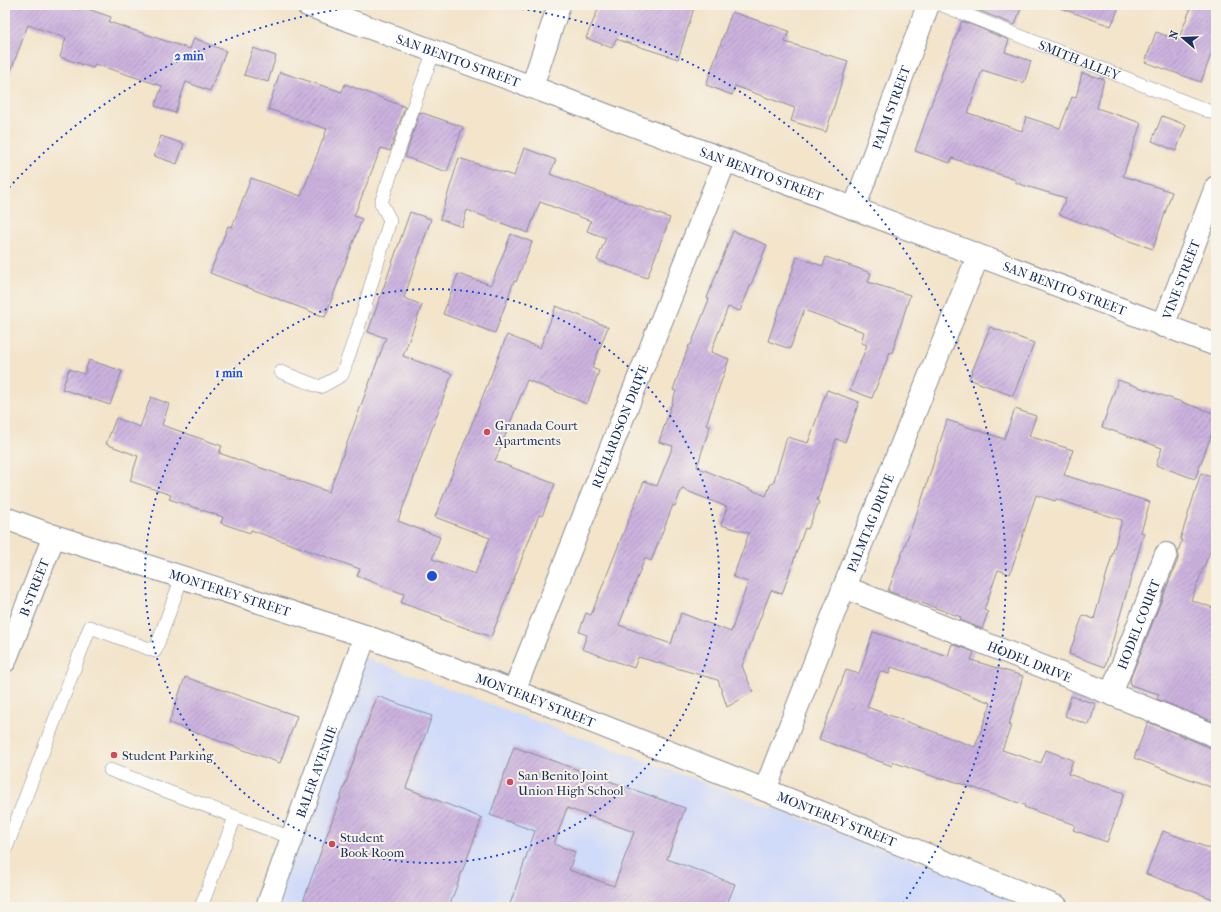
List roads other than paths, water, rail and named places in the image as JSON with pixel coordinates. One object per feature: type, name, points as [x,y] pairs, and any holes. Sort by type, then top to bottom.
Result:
[{"type":"street","name":"SAN BENITO STREET","points":[[307,5],[532,87],[1216,345]]},
{"type":"street","points":[[532,87],[559,5]]},
{"type":"street","name":"PALM STREET","points":[[854,209],[928,5]]},
{"type":"street","name":"RICHARDSON DRIVE","points":[[514,691],[725,161]]},
{"type":"street","name":"VINE STREET","points":[[1163,326],[1216,187]]},
{"type":"street","name":"PALMTAG DRIVE","points":[[765,790],[844,587],[978,256]]},
{"type":"street","name":"MONTEREY STREET","points":[[5,518],[54,536],[365,636],[514,691],[1057,907]]},
{"type":"street","name":"B STREET","points":[[5,661],[54,536]]},
{"type":"street","name":"HODEL COURT","points":[[1111,694],[1166,554]]},
{"type":"street","name":"HODEL DRIVE","points":[[844,587],[1216,736]]},
{"type":"street","name":"BALER AVENUE","points":[[267,907],[365,636]]},
{"type":"lane","name":"SMITH ALLEY","points":[[942,5],[1216,114]]},
{"type":"lane","points":[[281,372],[320,387],[342,376],[358,329],[390,220],[381,203],[434,51]]},
{"type":"lane","points":[[5,851],[90,627],[155,651],[182,577]]},
{"type":"lane","points":[[110,770],[292,838]]},
{"type":"lane","points":[[201,907],[235,817]]},
{"type":"place","name":"Granada Court Apartments","points":[[487,432]]},
{"type":"place","name":"Student Parking","points":[[114,755]]},
{"type":"place","name":"San Benito Joint Union High School","points":[[510,782]]},
{"type":"place","name":"Student Book Room","points":[[332,844]]}]
